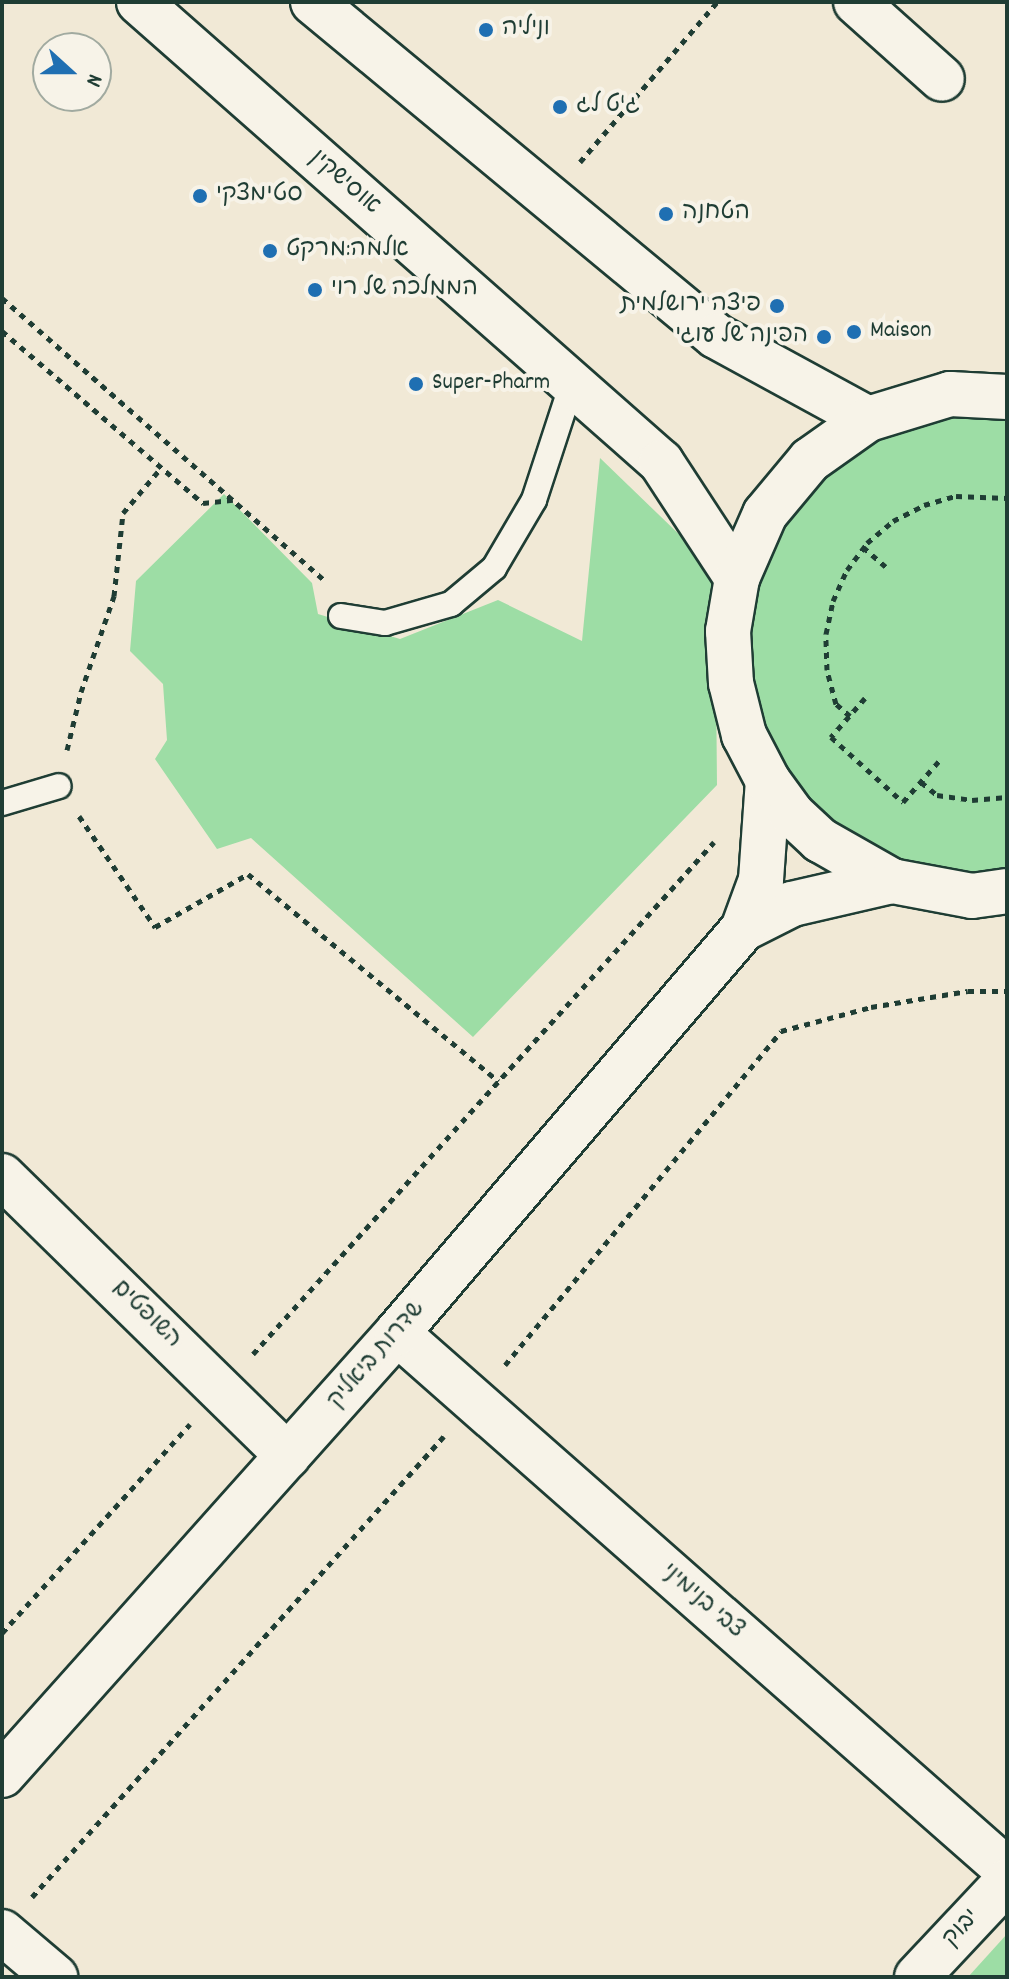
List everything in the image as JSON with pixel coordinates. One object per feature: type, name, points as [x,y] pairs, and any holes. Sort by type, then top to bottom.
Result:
[{"type":"street","name":"אוסישקין","points":[[139,2],[661,462],[737,578]]},
{"type":"street","points":[[313,2],[716,336],[868,419]]},
{"type":"street","points":[[856,2],[942,79]]},
{"type":"street","points":[[1007,397],[950,394],[868,419],[810,460],[765,514],[737,578],[728,631],[731,683],[744,735],[768,781],[791,813],[820,840],[892,881],[972,896],[1007,891]]},
{"type":"street","name":"שדרות ביאליק","points":[[2,1775],[397,1333],[743,929],[761,880],[768,781]]},
{"type":"street","name":"שדרות ביאליק","points":[[743,929],[792,904],[892,881]]},
{"type":"street","name":"השופטים","points":[[2,1176],[288,1456]]},
{"type":"street","name":"צבי בנימיני","points":[[397,1333],[1007,1870]]},
{"type":"street","name":"יבוק","points":[[917,1977],[1007,1881]]},
{"type":"street","points":[[2,1932],[55,1977]]},
{"type":"lane","points":[[341,616],[385,623],[451,604],[494,568],[534,500],[572,384]]},
{"type":"lane","points":[[2,803],[59,786]]},
{"type":"path","points":[[549,198],[717,2]]},
{"type":"path","points":[[2,298],[331,587],[341,616]]},
{"type":"path","points":[[2,331],[203,503],[233,500]]},
{"type":"path","points":[[161,468],[123,513],[114,596],[81,692],[59,786],[155,927],[248,874],[498,1081]]},
{"type":"path","points":[[850,716],[836,704],[827,670],[826,634],[833,601],[847,570],[863,547],[893,521],[924,505],[956,496],[1007,498]]},
{"type":"path","points":[[863,547],[886,567]]},
{"type":"path","points":[[865,698],[831,737],[903,802],[939,761]]},
{"type":"path","points":[[921,782],[937,795],[972,800],[1007,797]]},
{"type":"path","points":[[2,1633],[716,839]]},
{"type":"green space","points":[[1007,397],[1007,891],[972,896],[791,813],[728,631],[810,460]]},
{"type":"green space","points":[[600,458],[715,569],[717,785],[473,1037],[251,838],[217,849],[155,759],[167,740],[163,684],[130,651],[136,581],[224,494],[312,583],[318,614],[400,639],[498,600],[582,641]]},
{"type":"green space","points":[[1007,1934],[1007,1977],[968,1977]]},
{"type":"place","name":"וניליה","points":[[486,30]]},
{"type":"place","name":"ג'ט לג","points":[[560,107]]},
{"type":"place","name":"סטימצקי","points":[[200,196]]},
{"type":"place","name":"הטחנה","points":[[666,214]]},
{"type":"place","name":"אלמה:מרקט","points":[[270,251]]},
{"type":"place","name":"הממלכה של רוי","points":[[315,290]]},
{"type":"place","name":"פיצה ירושלמית","points":[[777,306]]},
{"type":"place","name":"Maison","points":[[854,332]]},
{"type":"place","name":"הפינה של עוגי","points":[[824,337]]},
{"type":"place","name":"Super-Pharm","points":[[416,384]]}]
